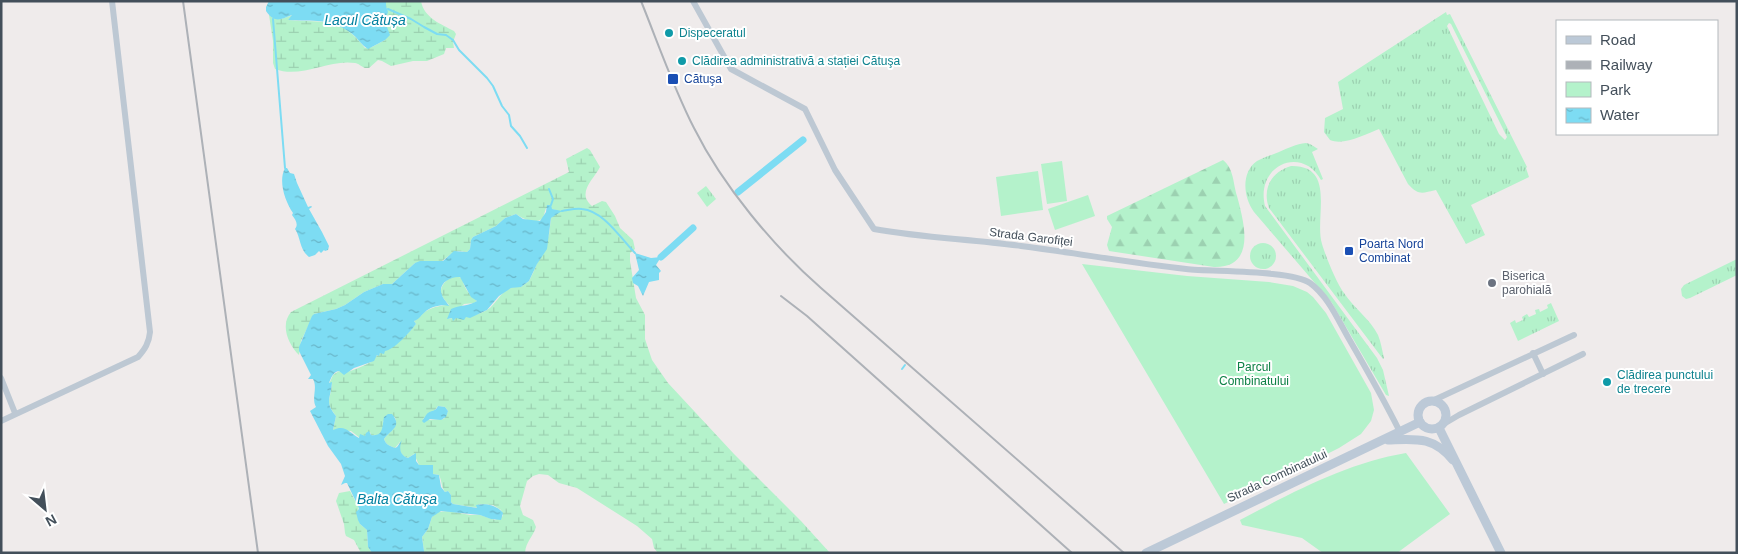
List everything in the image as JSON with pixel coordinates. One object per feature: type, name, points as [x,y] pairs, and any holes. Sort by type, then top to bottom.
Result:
[{"type":"street","points":[[1,421],[138,357],[149,340],[150,332],[112,1]]},
{"type":"street","name":"Strada Garofiței","points":[[694,1],[731,69],[805,109],[835,170],[874,229],[903,235],[932,236],[1020,246],[1179,268],[1251,273],[1310,282],[1327,301],[1372,378],[1400,432]]},
{"type":"street","points":[[1574,334],[1424,404],[1418,414],[1420,422],[1426,428],[1435,429],[1459,415],[1583,354]]},
{"type":"street","points":[[1533,354],[1543,374]]},
{"type":"street","points":[[1,378],[15,414]]},
{"type":"street","points":[[1432,401],[1440,403],[1445,409],[1446,418],[1441,426]]},
{"type":"street","name":"Strada Combinatului","points":[[1146,553],[1420,422]]},
{"type":"street","points":[[1441,426],[1502,553]]},
{"type":"street","points":[[1382,440],[1419,440],[1435,444],[1448,455],[1463,474]]},
{"type":"green space","points":[[381,1],[421,1],[429,16],[454,31],[456,34],[453,42],[454,48],[446,48],[444,54],[427,61],[413,61],[391,66],[378,60],[369,68],[356,63],[345,63],[295,72],[275,69],[269,15],[276,19],[282,19],[294,15],[288,20],[331,23],[348,31],[365,48],[372,47],[385,40],[383,29],[387,8]]},
{"type":"green space","points":[[1446,12],[1447,15],[1450,14],[1527,167],[1529,177],[1471,205],[1485,235],[1466,244],[1436,190],[1421,193],[1408,184],[1379,129],[1342,142],[1330,140],[1324,132],[1325,118],[1343,109],[1338,82]],"holes":[[[1449,23],[1507,137],[1505,140],[1499,134],[1447,26]]]},
{"type":"green space","points":[[1306,143],[1318,149],[1312,152],[1323,179],[1321,180],[1313,169],[1303,164],[1292,162],[1282,164],[1273,171],[1267,180],[1264,192],[1265,206],[1377,358],[1383,370],[1389,396],[1386,395],[1332,303],[1250,206],[1245,185],[1248,172],[1252,166],[1262,158],[1292,146]]},
{"type":"green space","points":[[587,148],[590,150],[600,167],[586,191],[588,201],[592,206],[602,201],[606,202],[620,228],[633,240],[635,249],[630,253],[630,261],[636,298],[645,315],[645,339],[652,360],[668,383],[830,553],[658,553],[654,548],[652,539],[637,526],[577,488],[559,483],[548,475],[539,474],[527,481],[520,506],[523,515],[533,520],[536,527],[525,553],[425,553],[422,537],[428,529],[432,517],[437,512],[449,511],[480,515],[495,520],[503,516],[501,510],[493,505],[479,504],[478,508],[453,504],[451,502],[451,495],[448,491],[445,492],[439,475],[433,474],[432,468],[419,465],[414,454],[408,458],[403,456],[400,450],[400,442],[395,448],[386,443],[384,439],[395,425],[395,417],[383,421],[383,428],[377,435],[371,435],[370,432],[360,438],[351,431],[333,430],[336,416],[329,403],[332,383],[329,384],[333,375],[339,371],[342,373],[371,362],[407,334],[416,324],[414,321],[426,311],[435,307],[449,305],[441,291],[443,285],[451,277],[461,278],[468,292],[477,301],[464,304],[448,319],[483,312],[491,307],[509,289],[521,287],[529,281],[533,273],[549,235],[551,218],[556,210],[546,208],[543,218],[536,221],[516,214],[505,218],[496,226],[473,237],[470,249],[467,252],[458,251],[442,261],[415,263],[392,284],[383,284],[364,292],[336,309],[314,314],[301,341],[299,355],[287,334],[286,323],[291,312],[569,172],[566,159]],"holes":[[[438,406],[445,407],[448,411],[444,419],[423,419]]]},
{"type":"green space","points":[[1223,160],[1233,176],[1244,230],[1242,252],[1237,260],[1228,265],[1214,267],[1109,251],[1107,245],[1112,227],[1107,216]]},
{"type":"green space","points":[[1062,161],[1067,201],[1047,204],[1041,164]]},
{"type":"green space","points":[[1291,166],[1305,168],[1314,174],[1319,183],[1321,195],[1320,233],[1326,256],[1344,293],[1378,335],[1383,359],[1269,208],[1267,194],[1270,182],[1278,172]]},
{"type":"green space","points":[[1038,171],[1043,210],[1001,216],[996,177]]},
{"type":"green space","points":[[706,186],[716,199],[707,207],[697,193]]},
{"type":"green space","points":[[1088,195],[1095,216],[1055,230],[1048,209]]},
{"type":"green space","points":[[1263,243],[1272,247],[1276,256],[1272,265],[1263,269],[1254,265],[1250,256],[1254,247]]},
{"type":"green space","points":[[1737,259],[1737,275],[1690,298],[1686,299],[1682,296],[1681,289],[1684,285]]},
{"type":"green space","name":"Parcul Combinatului","points":[[1082,264],[1187,276],[1269,282],[1293,286],[1307,292],[1326,313],[1371,393],[1374,410],[1371,421],[1361,434],[1339,448],[1235,500],[1233,498],[1230,499],[1230,501],[1224,504]]},
{"type":"green space","points":[[1551,303],[1559,321],[1518,341],[1510,323],[1515,320],[1516,323],[1523,320],[1522,317],[1527,314],[1529,317],[1536,314],[1535,310],[1539,309],[1540,312],[1548,308],[1547,305]]},
{"type":"green space","points":[[1406,453],[1450,514],[1397,553],[1323,553],[1302,538],[1242,525],[1240,520],[1321,480],[1363,464]]},
{"type":"green space","points":[[350,491],[358,506],[360,524],[367,530],[368,547],[372,553],[361,553],[354,540],[346,536],[336,501],[339,493]]},
{"type":"water","name":"Lacul Cătușa","points":[[269,1],[386,2],[388,12],[383,27],[387,27],[390,35],[385,40],[368,49],[351,33],[336,24],[321,21],[288,20],[292,15],[285,18],[272,18],[266,11]]},
{"type":"water","points":[[285,168],[294,174],[308,207],[312,207],[309,209],[329,246],[328,250],[324,250],[321,253],[319,251],[309,257],[303,251],[295,229],[297,225],[292,215],[293,213],[283,191],[282,179]]},
{"type":"water","name":"Balta Cătușa","points":[[547,205],[551,205],[552,209],[562,211],[551,218],[547,249],[529,281],[521,287],[511,288],[499,296],[487,310],[470,318],[466,317],[464,320],[456,318],[453,321],[452,318],[447,319],[451,309],[477,301],[471,297],[460,277],[449,279],[441,287],[441,291],[443,298],[449,306],[433,307],[427,310],[414,321],[416,324],[402,340],[385,351],[384,354],[380,353],[379,356],[377,355],[374,361],[354,368],[344,375],[339,371],[331,377],[329,383],[332,382],[329,403],[336,416],[333,430],[344,428],[359,438],[360,434],[365,436],[369,431],[371,435],[375,435],[382,430],[384,417],[392,414],[396,425],[384,439],[386,443],[395,448],[402,440],[400,448],[403,455],[408,458],[416,453],[416,461],[419,465],[433,465],[433,474],[439,475],[441,487],[451,495],[451,502],[453,504],[477,508],[476,505],[483,504],[494,506],[503,513],[501,520],[480,515],[441,511],[432,517],[428,529],[422,537],[425,553],[372,553],[368,547],[367,530],[358,520],[356,512],[359,509],[358,506],[347,483],[341,485],[345,476],[341,464],[328,446],[310,411],[316,407],[314,400],[315,386],[313,379],[308,379],[311,375],[299,351],[299,347],[312,316],[345,305],[364,292],[383,284],[392,284],[415,263],[420,261],[443,261],[454,251],[467,252],[470,249],[473,237],[496,226],[505,218],[516,214],[523,219],[540,221],[546,212]]},
{"type":"water","points":[[635,253],[651,258],[661,257],[656,265],[661,271],[659,273],[659,280],[649,282],[643,296],[638,286],[633,283],[632,278],[639,270]]},
{"type":"water","points":[[438,406],[445,407],[448,411],[446,417],[441,420],[430,419],[424,423],[422,421],[426,414],[435,410]]},
{"type":"waterway","points":[[388,9],[453,40],[459,50],[493,86],[502,106],[509,115],[511,126],[527,148]]},
{"type":"waterway","points":[[273,19],[285,168]]},
{"type":"waterway","points":[[738,192],[803,140]]},
{"type":"waterway","points":[[549,189],[553,199],[551,205]]},
{"type":"waterway","points":[[562,211],[580,209],[598,215],[612,226],[635,253]]},
{"type":"waterway","points":[[661,257],[693,228]]},
{"type":"waterway","points":[[902,369],[905,365]]},
{"type":"railway","points":[[183,1],[258,553]]},
{"type":"railway","points":[[641,1],[679,97],[694,128],[719,172],[767,234],[821,288],[1124,553]]},
{"type":"railway","points":[[781,296],[807,316],[1072,553]]},
{"type":"place","name":"Dispeceratul","points":[[669,33]]},
{"type":"place","name":"Clădirea administrativă a stației Cătuşa","points":[[682,61]]},
{"type":"place","name":"Cătuşa","points":[[673,79]]},
{"type":"place","name":"Poarta Nord Combinat","points":[[1349,251]]},
{"type":"place","name":"Biserica parohială","points":[[1492,283]]},
{"type":"place","name":"Clădirea punctului de trecere","points":[[1607,382]]}]
